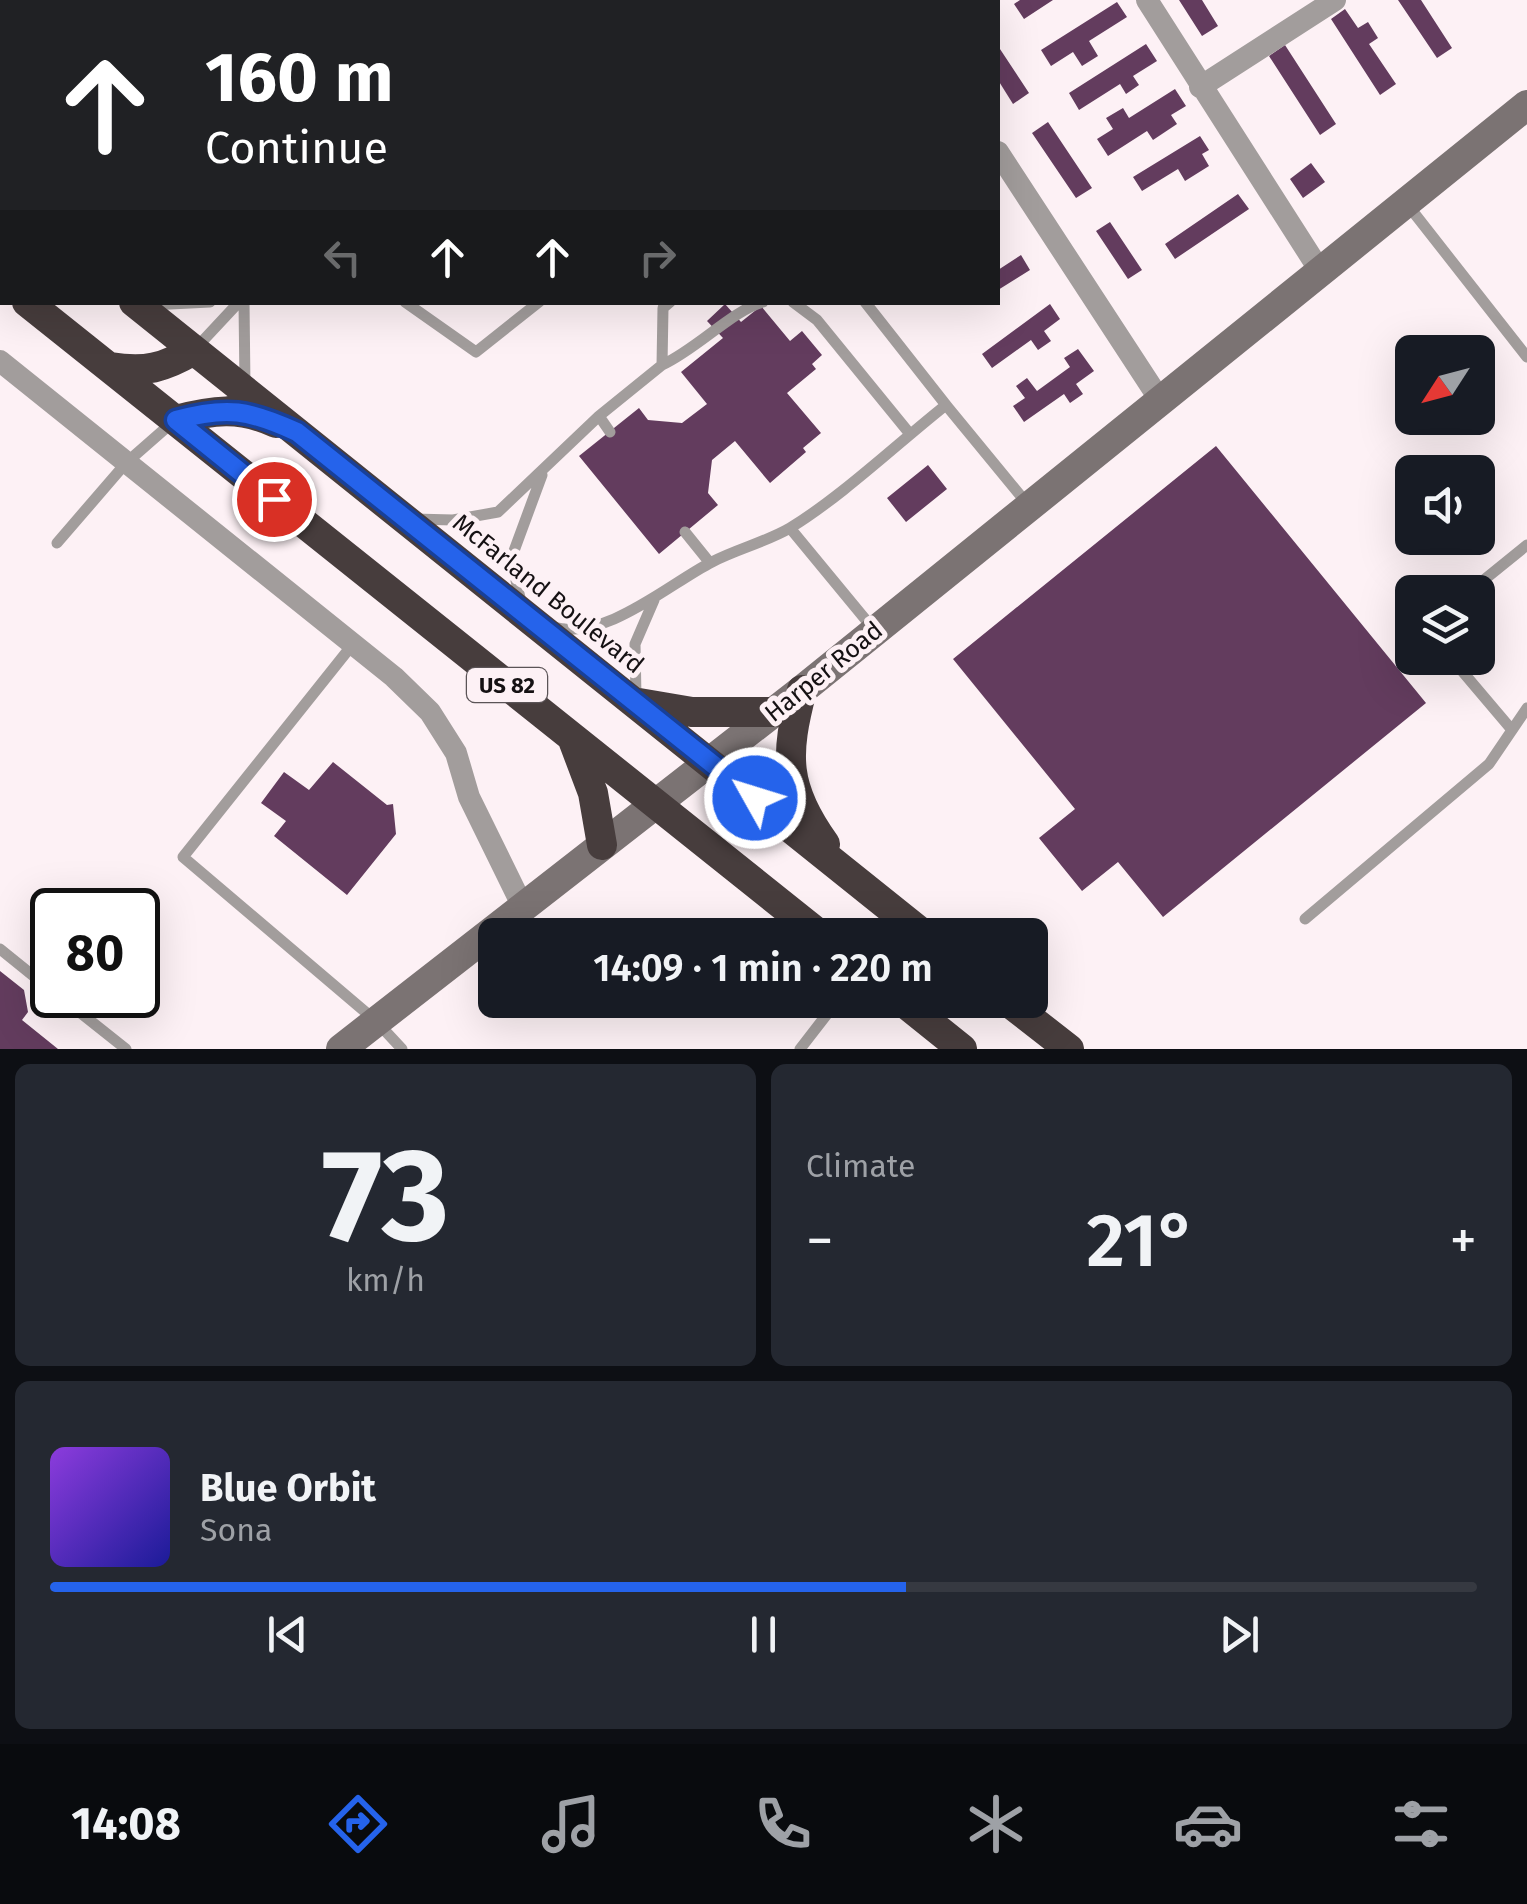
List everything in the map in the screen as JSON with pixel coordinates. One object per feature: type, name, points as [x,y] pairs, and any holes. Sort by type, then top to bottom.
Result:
[{"type":"highway","name":"US 82","points":[[31,305],[799,918]]},
{"type":"highway","name":"McFarland Boulevard","points":[[137,305],[903,918]]},
{"type":"highway","points":[[110,367],[139,372],[166,367],[194,350]]},
{"type":"highway","points":[[176,420],[216,409],[254,413],[297,432]]},
{"type":"highway","points":[[802,690],[789,740],[790,782],[808,820],[844,870]]},
{"type":"highway","points":[[636,703],[692,712],[775,712]]},
{"type":"highway","points":[[572,738],[593,793],[602,844]]},
{"type":"highway","points":[[923,1018],[962,1049]]},
{"type":"highway","points":[[1029,1018],[1068,1049]]},
{"type":"street","points":[[1147,0],[1322,274]]},
{"type":"street","points":[[1200,86],[1335,0]]},
{"type":"street","name":"Harper Road","points":[[341,1049],[775,712],[1527,105]]},
{"type":"street","points":[[1000,155],[1160,400]]},
{"type":"street","points":[[0,361],[394,677],[439,725],[456,752],[469,797],[500,869],[523,907]]},
{"type":"lane","points":[[1407,204],[1527,356]]},
{"type":"lane","points":[[194,350],[238,305]]},
{"type":"lane","points":[[241,305],[245,390]]},
{"type":"lane","points":[[409,305],[476,352],[535,305]]},
{"type":"lane","points":[[662,366],[663,308],[666,305]]},
{"type":"lane","points":[[404,518],[453,520],[498,512],[542,475],[599,416],[662,366],[692,352],[752,305]]},
{"type":"lane","points":[[797,305],[817,320],[910,434]]},
{"type":"lane","points":[[867,305],[1029,506]]},
{"type":"lane","points":[[542,475],[511,559],[516,594],[533,620],[563,630],[604,621],[654,600],[710,562],[790,528],[946,405]]},
{"type":"lane","points":[[599,416],[610,432]]},
{"type":"lane","points":[[57,543],[126,462],[176,420]]},
{"type":"lane","points":[[790,528],[874,631]]},
{"type":"lane","points":[[684,532],[710,562]]},
{"type":"lane","points":[[1490,575],[1527,546]]},
{"type":"lane","points":[[636,703],[635,644],[654,600]]},
{"type":"lane","points":[[354,644],[184,857],[376,1021],[402,1049]]},
{"type":"lane","points":[[1466,675],[1512,730]]},
{"type":"lane","points":[[1305,920],[1488,764],[1527,708]]},
{"type":"lane","points":[[0,949],[30,973]]},
{"type":"lane","points":[[87,1018],[126,1049]]},
{"type":"lane","points":[[800,1049],[824,1018]]},
{"type":"building","points":[[1020,0],[1053,0],[1024,19],[1014,4]]},
{"type":"building","points":[[1179,0],[1202,0],[1218,26],[1202,36]]},
{"type":"building","points":[[1398,0],[1421,0],[1452,48],[1437,58]]},
{"type":"building","points":[[1117,2],[1127,17],[1089,41],[1098,56],[1082,66],[1073,52],[1051,66],[1041,50]]},
{"type":"building","points":[[1345,9],[1358,28],[1368,22],[1378,38],[1369,44],[1396,84],[1380,95],[1331,19]]},
{"type":"building","points":[[1146,44],[1157,61],[1133,76],[1139,85],[1126,94],[1120,84],[1079,110],[1069,93]]},
{"type":"building","points":[[1285,45],[1336,124],[1320,135],[1269,56]]},
{"type":"building","points":[[1000,49],[1029,93],[1013,104],[1000,83]]},
{"type":"building","points":[[1175,89],[1186,106],[1171,115],[1177,124],[1153,140],[1147,131],[1108,156],[1097,139],[1113,129],[1106,118],[1123,108],[1129,118]]},
{"type":"building","points":[[1048,122],[1092,188],[1076,198],[1032,133]]},
{"type":"building","points":[[1200,136],[1209,150],[1202,154],[1209,166],[1185,181],[1178,169],[1142,191],[1133,177]]},
{"type":"building","points":[[1311,163],[1325,182],[1303,198],[1290,179]]},
{"type":"building","points":[[1238,194],[1249,209],[1175,259],[1165,244]]},
{"type":"building","points":[[1110,222],[1142,270],[1128,279],[1096,231]]},
{"type":"building","points":[[1021,255],[1030,270],[1000,289],[1000,269]]},
{"type":"building","points":[[1050,304],[1060,319],[1044,331],[1051,341],[1038,350],[1031,340],[992,368],[982,354]]},
{"type":"building","points":[[724,305],[741,322],[761,306],[790,341],[802,331],[822,355],[812,364],[816,369],[787,393],[821,433],[803,448],[806,452],[770,483],[735,441],[712,460],[708,493],[718,505],[659,554],[579,456],[639,408],[648,420],[682,423],[707,404],[681,372],[723,338],[707,321]]},
{"type":"building","points":[[1078,349],[1094,371],[1076,384],[1083,394],[1070,403],[1064,394],[1024,422],[1013,406],[1025,398],[1016,386],[1027,378],[1037,391],[1070,367],[1064,358]]},
{"type":"building","points":[[1216,446],[1395,665],[1395,675],[1403,675],[1426,703],[1163,917],[1118,862],[1082,891],[1039,838],[1075,809],[953,659]]},
{"type":"building","points":[[928,465],[947,489],[906,522],[887,498]]},
{"type":"building","points":[[333,762],[387,805],[393,804],[396,834],[347,895],[274,836],[286,821],[261,803],[284,772],[309,790]]},
{"type":"building","points":[[0,971],[24,990],[28,1012],[22,1020],[58,1049],[0,1049]]},
{"type":"route","points":[[274,499],[176,420],[216,409],[254,413],[297,432],[755,798]]}]
